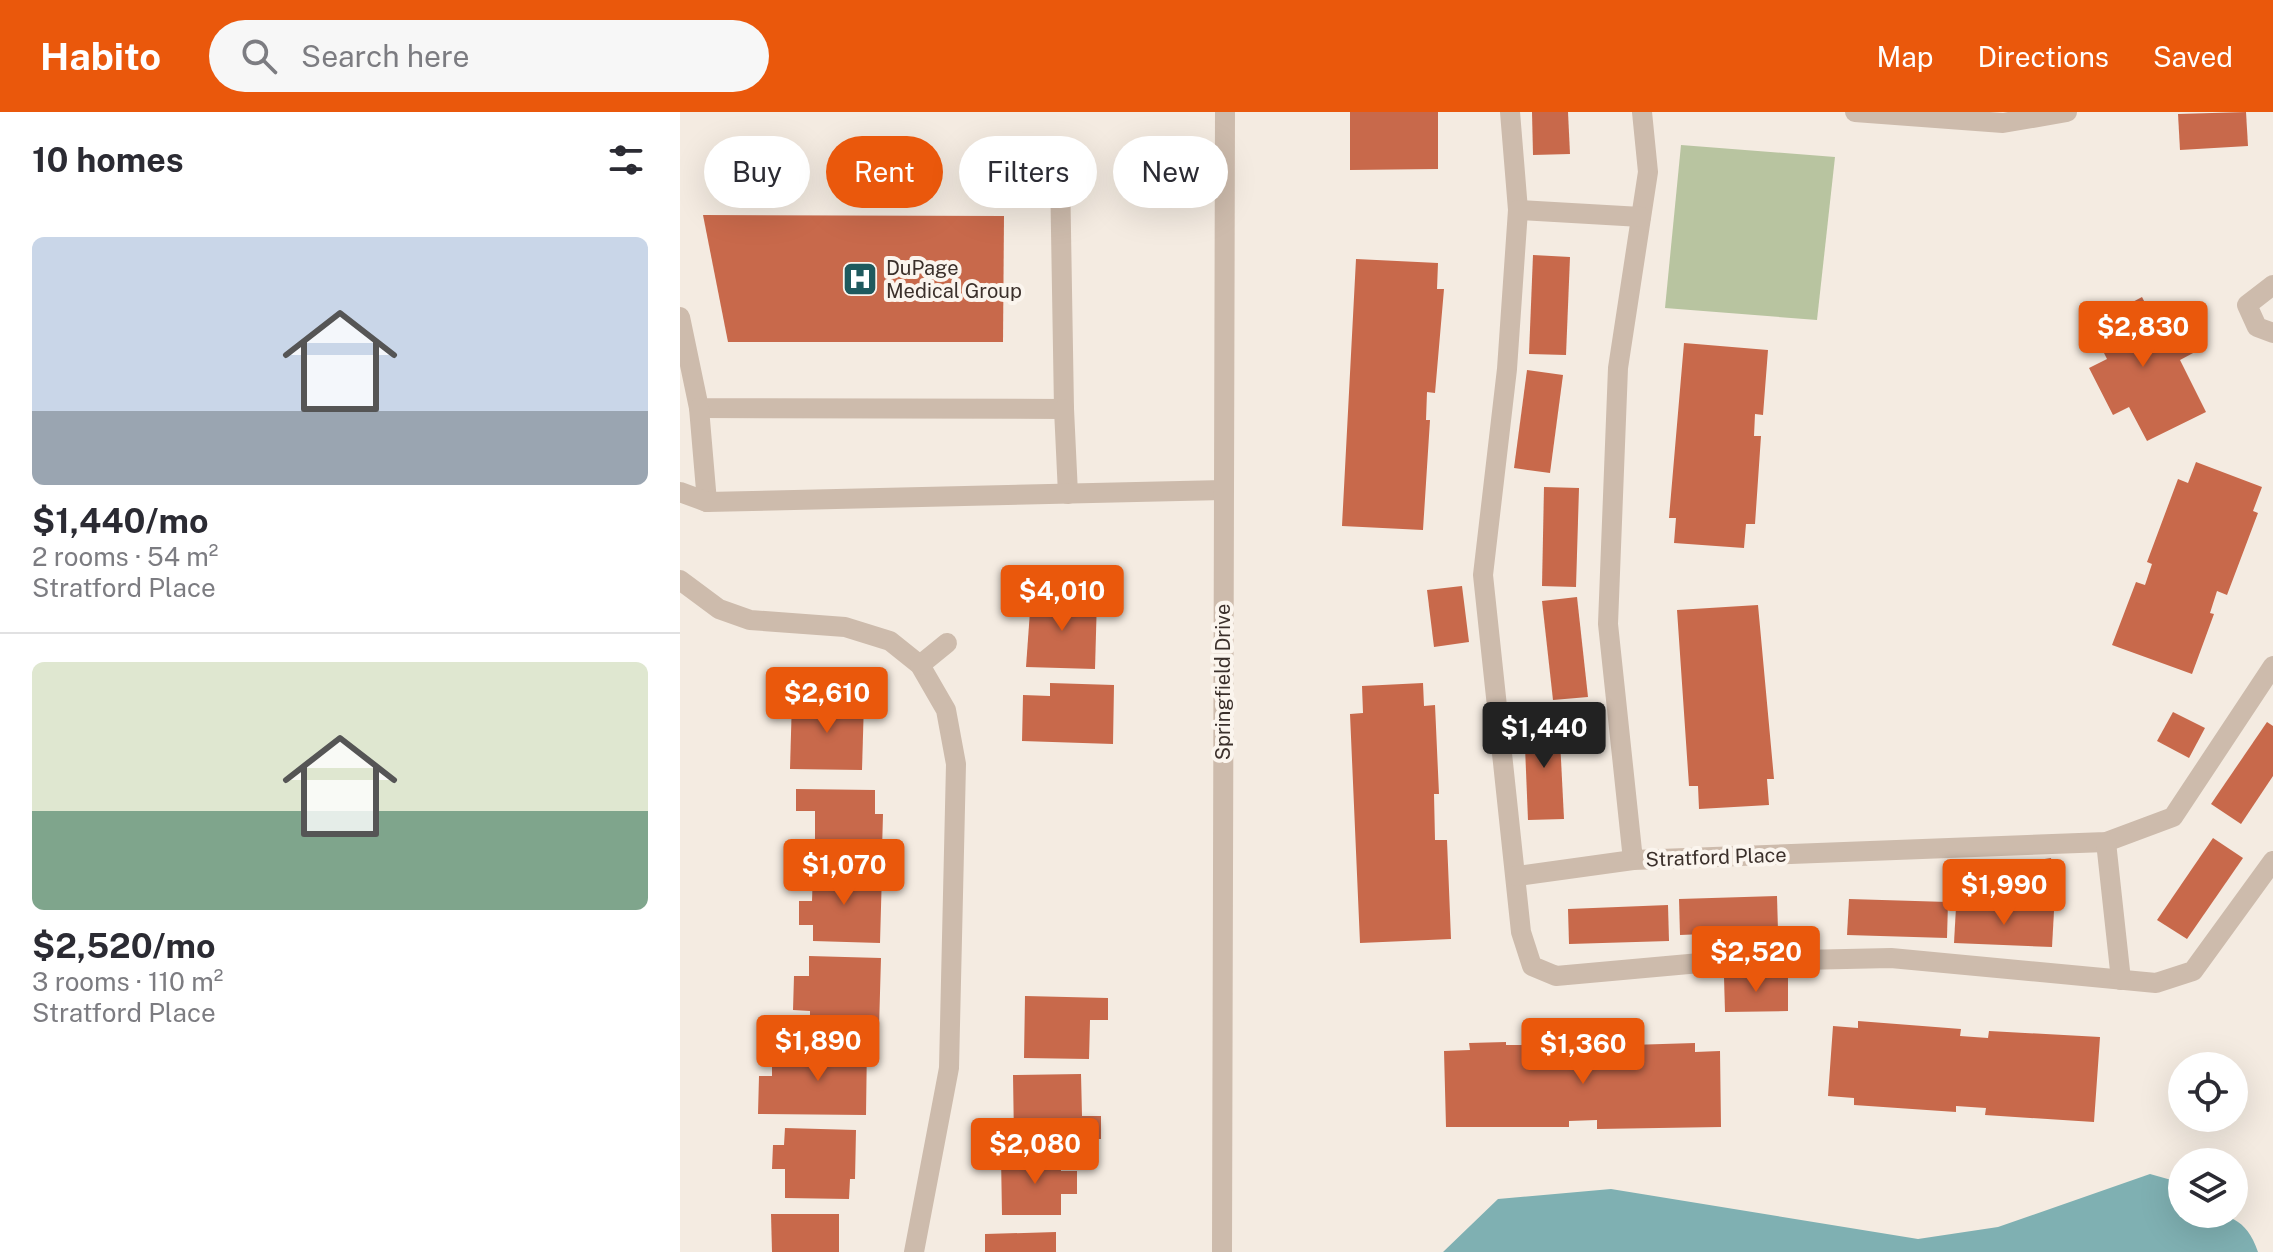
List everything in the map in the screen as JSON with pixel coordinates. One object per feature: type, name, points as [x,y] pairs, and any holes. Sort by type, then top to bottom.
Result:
[{"type":"street","name":"Springfield Drive","points":[[1222,1252],[1225,112]]},
{"type":"street","points":[[1510,112],[1518,210],[1507,369],[1483,575],[1521,932],[1532,966],[1556,976],[1711,962],[1891,958],[2156,983],[2193,971],[2273,861]]},
{"type":"street","name":"Stratford Place","points":[[1642,112],[1648,172],[1618,368],[1608,624],[1633,860],[2106,842],[2173,817],[2273,666]]},
{"type":"street","points":[[1855,112],[2003,118],[2067,112]]},
{"type":"street","points":[[1061,208],[1068,494]]},
{"type":"street","points":[[1518,210],[1641,217]]},
{"type":"street","points":[[2273,285],[2247,305],[2257,327],[2273,333]]},
{"type":"street","points":[[680,317],[699,408],[707,502]]},
{"type":"street","points":[[699,408],[1064,409]]},
{"type":"street","points":[[680,492],[707,502],[1224,490]]},
{"type":"street","points":[[680,580],[719,609],[750,620],[845,627],[890,641],[920,665],[946,710],[956,764],[949,1068],[914,1252]]},
{"type":"street","points":[[920,665],[947,643]]},
{"type":"street","points":[[2106,842],[2121,980]]},
{"type":"street","points":[[1517,876],[1633,860]]},
{"type":"green space","points":[[1681,145],[1835,157],[1817,320],[1665,308]]},
{"type":"water","points":[[2150,1174],[2168,1179],[2168,1228],[2245,1228],[2258,1252],[1443,1252],[1498,1199],[1611,1189],[1918,1239],[1998,1227]]},
{"type":"building","points":[[1350,112],[1438,112],[1438,169],[1350,170]]},
{"type":"building","points":[[1532,112],[1568,112],[1570,154],[1533,155]]},
{"type":"building","points":[[2246,112],[2248,146],[2180,150],[2178,114]]},
{"type":"building","name":"DuPage Medical Group","points":[[703,215],[1004,216],[1003,342],[728,342]]},
{"type":"building","points":[[1533,255],[1570,257],[1566,355],[1529,354]]},
{"type":"building","points":[[1356,259],[1438,263],[1437,289],[1444,289],[1435,393],[1427,392],[1426,420],[1430,420],[1423,530],[1342,526]]},
{"type":"building","points":[[2142,297],[2164,340],[2184,330],[2195,352],[2180,360],[2206,412],[2147,441],[2129,407],[2113,415],[2089,368],[2107,359],[2084,313],[2107,302],[2112,313]]},
{"type":"building","points":[[1684,343],[1768,350],[1763,415],[1755,414],[1754,436],[1761,436],[1755,524],[1746,524],[1744,548],[1674,543],[1676,518],[1669,518]]},
{"type":"building","points":[[1527,370],[1563,375],[1550,473],[1514,468]]},
{"type":"building","points":[[2196,462],[2262,487],[2253,511],[2258,513],[2227,595],[2217,591],[2210,613],[2214,614],[2192,674],[2112,645],[2136,582],[2145,585],[2152,564],[2147,562],[2178,479],[2188,483]]},
{"type":"building","points":[[1544,487],[1579,488],[1576,587],[1542,586]]},
{"type":"building","points":[[1462,586],[1469,642],[1434,647],[1427,590]]},
{"type":"building","points":[[1031,597],[1097,598],[1095,669],[1026,667]]},
{"type":"building","points":[[1577,597],[1588,697],[1553,700],[1542,601]]},
{"type":"building","points":[[1758,605],[1774,779],[1767,779],[1769,805],[1699,809],[1698,786],[1689,786],[1677,610]]},
{"type":"building","points":[[1050,683],[1114,685],[1113,744],[1022,741],[1023,695],[1050,696]]},
{"type":"building","points":[[1423,683],[1424,706],[1435,705],[1439,794],[1434,794],[1435,840],[1447,840],[1451,939],[1360,943],[1350,714],[1363,713],[1362,686]]},
{"type":"building","points":[[792,699],[864,701],[862,770],[790,769]]},
{"type":"building","points":[[2173,712],[2205,728],[2189,758],[2157,741]]},
{"type":"building","points":[[1559,720],[1564,819],[1528,820],[1524,722]]},
{"type":"building","points":[[2267,722],[2273,726],[2273,776],[2241,824],[2211,804]]},
{"type":"building","points":[[796,789],[875,790],[875,814],[883,814],[882,851],[815,851],[815,811],[796,811]]},
{"type":"building","points":[[2213,838],[2243,858],[2187,939],[2157,920]]},
{"type":"building","points":[[2051,858],[2057,894],[1991,904],[1985,868]]},
{"type":"building","points":[[813,870],[882,872],[880,943],[813,941],[813,925],[799,925],[799,901],[812,901]]},
{"type":"building","points":[[1777,896],[1778,931],[1680,935],[1679,899]]},
{"type":"building","points":[[1849,899],[1948,902],[1947,938],[1847,935]]},
{"type":"building","points":[[1668,905],[1669,941],[1569,944],[1568,909]]},
{"type":"building","points":[[1956,907],[2054,911],[2052,947],[1954,943]]},
{"type":"building","points":[[809,956],[881,958],[879,1028],[810,1026],[810,1011],[793,1010],[794,976],[809,976]]},
{"type":"building","points":[[1788,976],[1788,1011],[1725,1012],[1724,977]]},
{"type":"building","points":[[1025,996],[1108,998],[1108,1020],[1090,1020],[1089,1059],[1024,1058]]},
{"type":"building","points":[[1858,1021],[1961,1029],[1960,1036],[1988,1038],[1989,1031],[2100,1037],[2094,1122],[1985,1115],[1986,1108],[1956,1106],[1956,1112],[1854,1105],[1854,1098],[1828,1096],[1833,1026],[1858,1028]]},
{"type":"building","points":[[828,1041],[867,1042],[866,1115],[758,1114],[759,1076],[772,1076],[772,1056],[828,1057]]},
{"type":"building","points":[[1506,1042],[1506,1045],[1569,1045],[1569,1052],[1598,1051],[1598,1046],[1695,1043],[1695,1052],[1720,1051],[1721,1127],[1597,1129],[1597,1120],[1569,1121],[1569,1127],[1446,1127],[1444,1051],[1470,1050],[1469,1043]]},
{"type":"building","points":[[1081,1074],[1082,1116],[1101,1116],[1101,1139],[1014,1140],[1013,1075]]},
{"type":"building","points":[[785,1128],[856,1130],[855,1179],[850,1179],[849,1199],[785,1198],[785,1169],[772,1169],[773,1145],[784,1145]]},
{"type":"building","points":[[1001,1157],[1061,1157],[1061,1171],[1077,1171],[1077,1194],[1061,1194],[1061,1215],[1002,1215]]},
{"type":"building","points":[[771,1214],[839,1214],[839,1252],[772,1252]]},
{"type":"building","points":[[1056,1232],[1056,1252],[985,1252],[985,1234]]},
{"type":"place","name":"DuPage Medical Group","points":[[860,279]]}]
